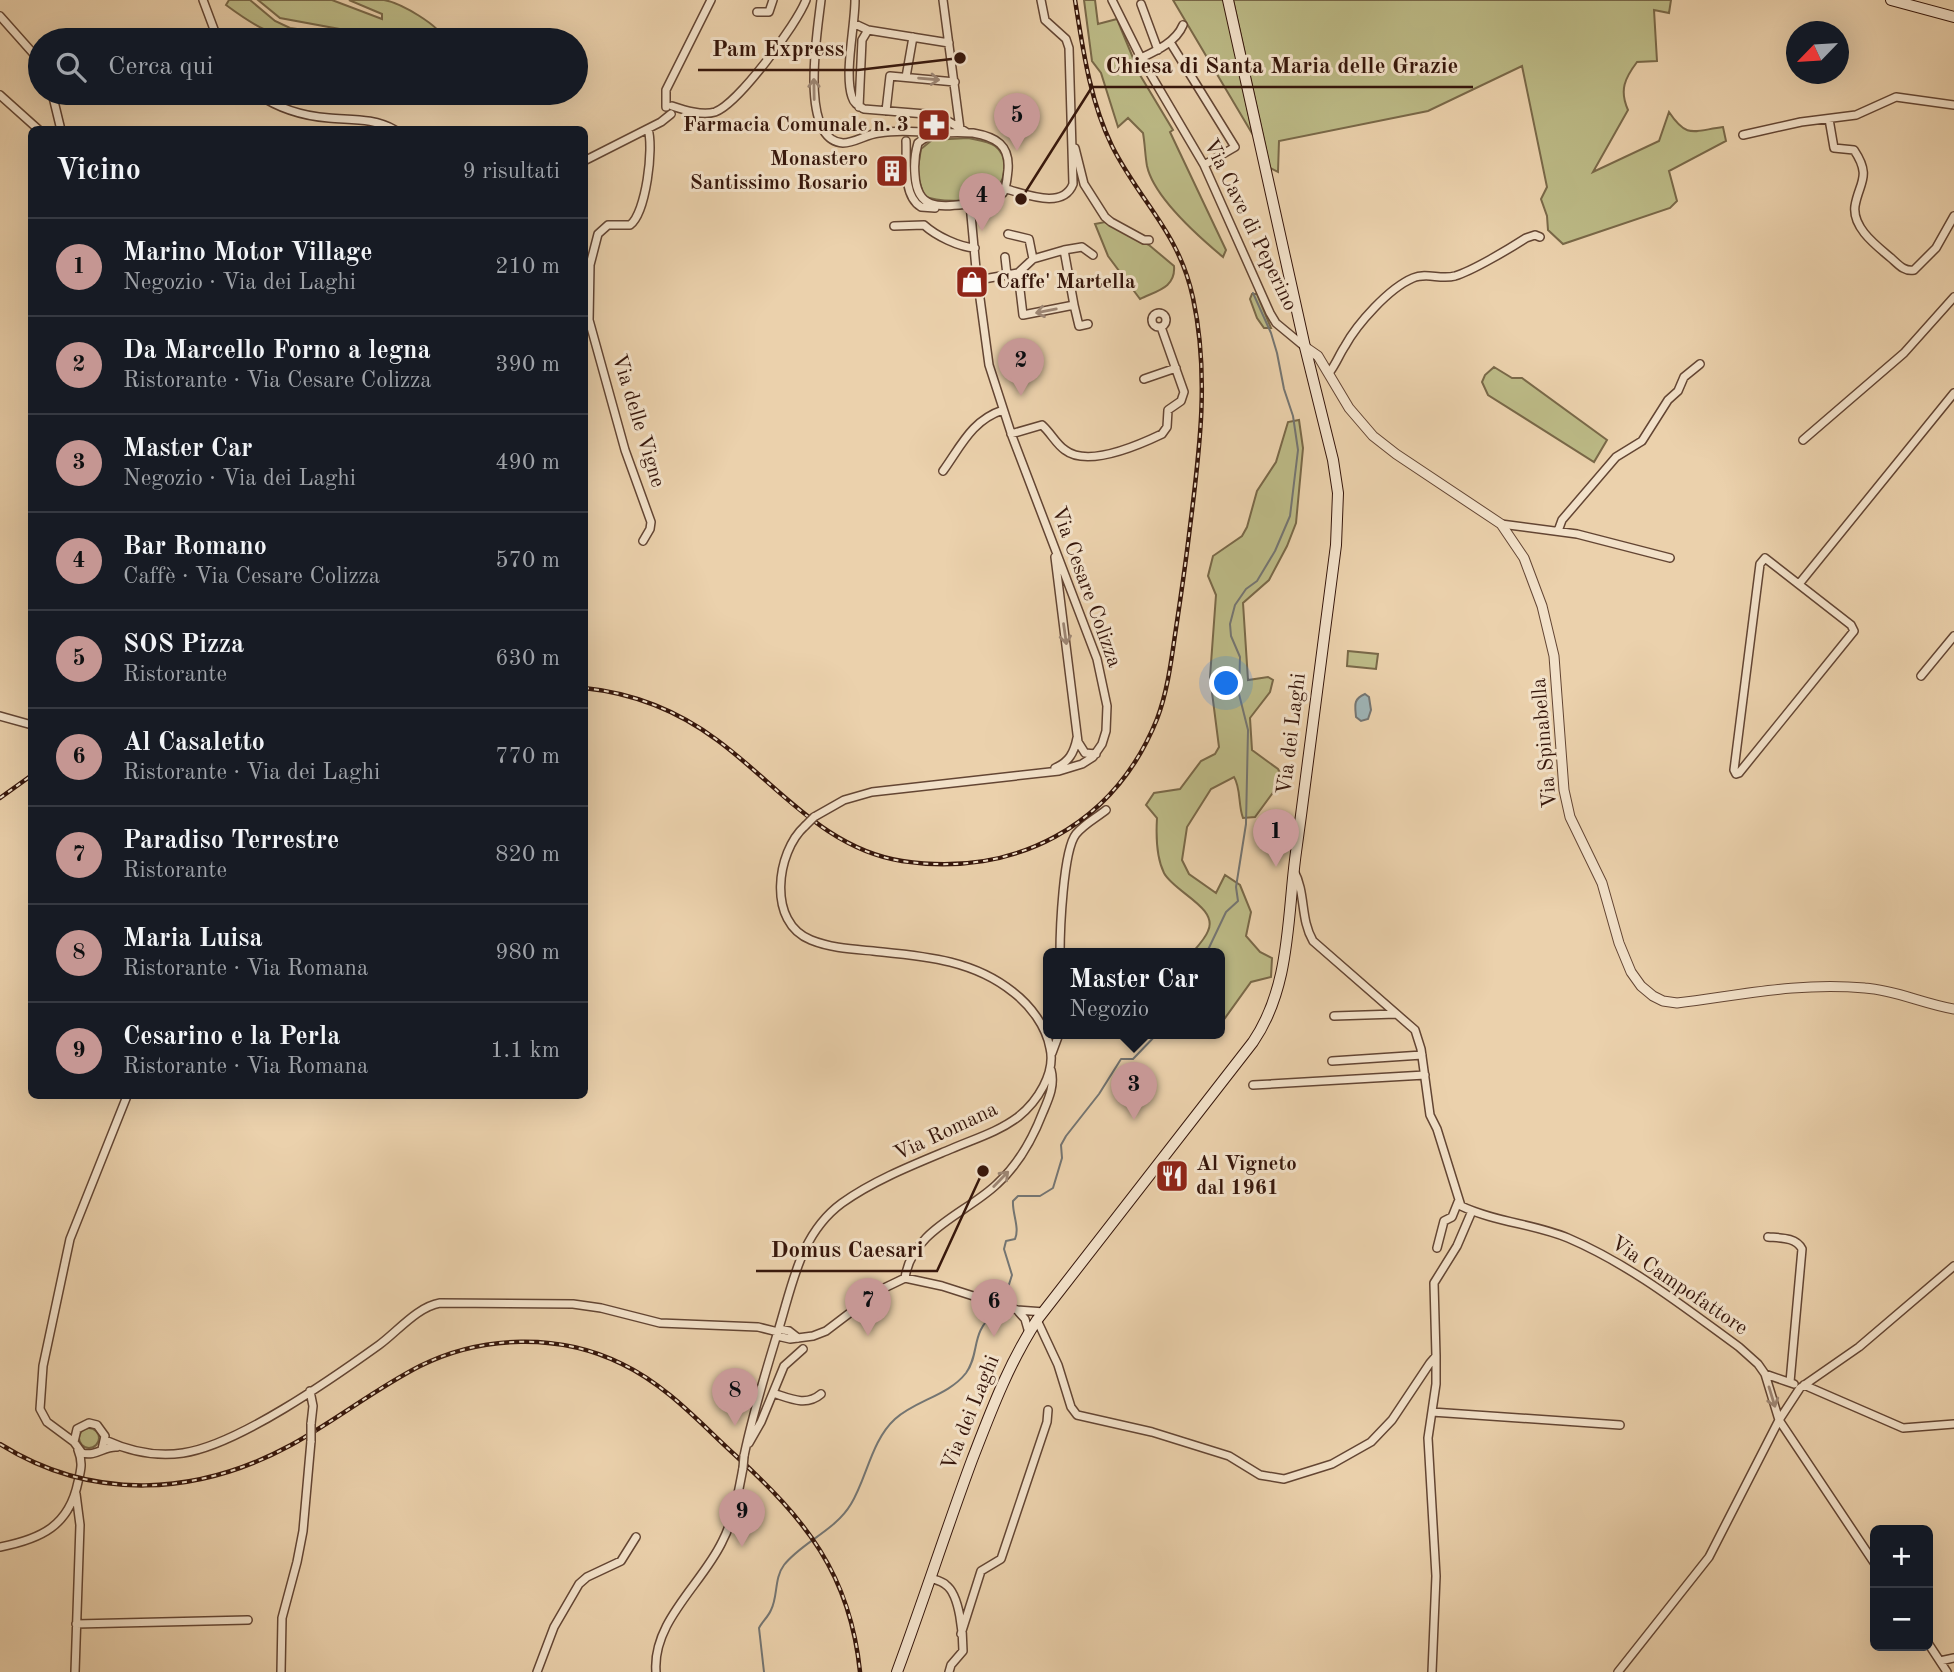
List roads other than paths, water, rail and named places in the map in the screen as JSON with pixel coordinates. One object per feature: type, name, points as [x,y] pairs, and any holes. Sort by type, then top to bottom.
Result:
[{"type":"main road","name":"Via dei Laghi","points":[[897,1672],[1007,1370],[1035,1320],[1212,1097],[1263,1027],[1283,972],[1338,508],[1336,474],[1328,436],[1305,347],[1228,0]]},
{"type":"main road","points":[[1891,0],[1954,18]]},
{"type":"street","points":[[203,0],[214,28]]},
{"type":"street","points":[[588,159],[663,121],[670,110],[668,85],[711,0]]},
{"type":"street","points":[[757,12],[769,12],[773,0]]},
{"type":"street","points":[[670,110],[713,113],[734,98],[772,54],[806,0]]},
{"type":"street","points":[[821,0],[814,60],[814,102],[823,130],[828,136],[844,143],[878,133],[915,131],[940,134]]},
{"type":"street","points":[[855,0],[850,80],[852,96],[859,107],[938,115],[951,122],[960,132]]},
{"type":"street","points":[[943,0],[960,132]]},
{"type":"street","points":[[1006,189],[1054,199],[1066,195],[1073,184],[1068,43],[1045,20],[1041,0]]},
{"type":"street","name":"Via Cave di Peperino","points":[[1112,0],[1141,58],[1204,165],[1270,313],[1282,328],[1305,347]]},
{"type":"street","points":[[1141,4],[1158,50]]},
{"type":"street","points":[[0,16],[28,48]]},
{"type":"street","points":[[855,24],[868,30],[949,43]]},
{"type":"street","points":[[1141,58],[1170,41],[1183,25]]},
{"type":"street","points":[[859,107],[862,40],[868,30]]},
{"type":"street","points":[[906,77],[913,37]]},
{"type":"street","points":[[1170,41],[1236,147],[1204,165]]},
{"type":"street","points":[[886,111],[890,76],[955,82]]},
{"type":"street","points":[[0,95],[35,126]]},
{"type":"street","points":[[1743,135],[1795,123],[1863,113],[1899,96],[1954,105]]},
{"type":"street","points":[[55,105],[60,126]]},
{"type":"street","points":[[275,105],[302,115],[363,120],[387,126]]},
{"type":"street","points":[[1829,119],[1834,148],[1854,150],[1863,173],[1864,182],[1855,209],[1861,228],[1872,242],[1904,268],[1914,270],[1930,254],[1954,216]]},
{"type":"street","name":"Via delle Vigne","points":[[643,541],[651,522],[625,450],[590,326],[590,265],[596,239],[602,228],[612,224],[630,225],[637,217],[648,176],[651,139],[648,129]]},
{"type":"street","points":[[906,141],[909,187],[915,204],[925,209],[971,205],[996,199],[1006,189],[1009,161],[1004,148],[995,139],[960,132],[926,137],[918,142],[915,170],[918,194],[929,204],[971,205]]},
{"type":"street","points":[[1072,145],[1076,149],[1084,184],[1105,217],[1144,240],[1149,240]]},
{"type":"street","name":"Via Cesare Colizza","points":[[971,205],[989,365],[1011,434],[1094,650],[1106,697],[1106,731],[1096,754]]},
{"type":"street","points":[[894,226],[924,225],[935,235],[963,247],[975,248]]},
{"type":"street","points":[[1008,234],[1028,239],[1033,259]]},
{"type":"street","points":[[1329,373],[1370,312],[1398,286],[1413,278],[1430,274],[1441,277],[1455,276],[1526,238],[1535,235],[1541,237]]},
{"type":"street","points":[[978,280],[1018,273],[1033,259],[1064,250],[1082,247],[1093,255]]},
{"type":"street","points":[[1064,250],[1079,326],[1088,324]]},
{"type":"street","points":[[1005,257],[1007,275]]},
{"type":"street","points":[[1018,273],[1023,315],[1074,305]]},
{"type":"street","points":[[1803,440],[1904,353],[1954,297]]},
{"type":"street","points":[[1011,434],[1042,425],[1068,452],[1089,457],[1102,456],[1157,436],[1166,430],[1168,411],[1180,403],[1184,395],[1161,327]]},
{"type":"street","name":"Via Spinabella","points":[[1305,347],[1314,352],[1355,416],[1383,445],[1501,524],[1529,569],[1551,641],[1558,686],[1564,790],[1568,813],[1602,883],[1628,964],[1641,986],[1653,996],[1672,1003],[1793,986],[1867,988],[1954,1009]]},
{"type":"street","points":[[1558,531],[1562,520],[1616,457],[1642,441],[1668,400],[1678,391],[1684,377],[1700,364]]},
{"type":"street","points":[[1144,379],[1176,368]]},
{"type":"street","points":[[1800,584],[1954,393]]},
{"type":"street","points":[[943,471],[968,433],[989,414],[1003,410]]},
{"type":"street","points":[[1501,524],[1558,531],[1670,558]]},
{"type":"street","points":[[1052,542],[1077,737],[1086,753],[1096,754]]},
{"type":"street","points":[[1762,559],[1768,559],[1800,584],[1851,625],[1854,632],[1735,775],[1762,559]]},
{"type":"street","points":[[1060,592],[1068,591],[1074,597]]},
{"type":"street","points":[[1921,676],[1954,636]]},
{"type":"street","points":[[0,716],[28,724]]},
{"type":"street","name":"Via Romana","points":[[1036,773],[1058,767],[1067,761],[1074,751],[1077,737]]},
{"type":"street","name":"Via Romana","points":[[1043,1033],[1028,1005],[1005,986],[983,973],[952,961],[835,948],[809,939],[799,932],[785,910],[780,881],[782,862],[788,847],[814,817],[844,800],[872,792],[1059,771],[1086,762],[1096,754]]},
{"type":"street","points":[[1060,948],[1070,845],[1077,833],[1106,810]]},
{"type":"street","points":[[1293,870],[1301,887],[1306,922],[1313,941],[1415,1030],[1422,1055],[1430,1115],[1437,1129],[1458,1202],[1452,1217],[1444,1221],[1437,1248]]},
{"type":"street","points":[[1334,1016],[1397,1014]]},
{"type":"street","name":"Via Romana","points":[[656,1672],[657,1649],[665,1630],[723,1541],[734,1513],[756,1402],[804,1252],[816,1229],[830,1213],[866,1188],[988,1134],[1012,1120],[1034,1100],[1050,1067],[1051,1054],[1046,1039]]},
{"type":"street","points":[[1051,1054],[1057,1039]]},
{"type":"street","points":[[1332,1060],[1422,1055]]},
{"type":"street","points":[[905,1278],[911,1259],[934,1231],[998,1184],[1018,1162],[1046,1105],[1053,1081],[1050,1067]]},
{"type":"street","points":[[1253,1085],[1424,1076]]},
{"type":"street","points":[[0,1547],[28,1541],[46,1532],[65,1515],[76,1494],[82,1466],[78,1450],[74,1442],[47,1422],[40,1409],[45,1354],[69,1240],[126,1099]]},
{"type":"street","name":"Via Campofattore","points":[[1458,1202],[1472,1211],[1555,1233],[1614,1259],[1739,1347],[1765,1374],[1779,1420],[1870,1556]]},
{"type":"street","points":[[1432,1672],[1436,1576],[1429,1450],[1436,1384],[1434,1283],[1457,1246],[1472,1211]]},
{"type":"street","points":[[1768,1237],[1796,1241],[1802,1249],[1790,1382]]},
{"type":"street","points":[[1618,1672],[1709,1557],[1779,1420],[1802,1387],[1859,1347],[1954,1266]]},
{"type":"street","points":[[82,1466],[92,1454],[102,1449],[120,1447],[164,1454],[197,1450],[249,1428],[373,1349],[425,1308],[445,1303],[573,1304],[660,1322],[789,1331],[798,1338],[813,1336],[829,1329],[880,1290],[905,1278],[942,1286],[1017,1310],[1035,1320],[1058,1365],[1069,1404],[1077,1415],[1152,1432],[1229,1456],[1256,1473],[1278,1479],[1319,1469],[1365,1447],[1387,1426],[1436,1356]]},
{"type":"street","points":[[746,1447],[761,1422],[784,1366],[803,1349]]},
{"type":"street","name":"Via Campofattore","points":[[1765,1374],[1903,1429],[1954,1424]]},
{"type":"street","points":[[281,1672],[283,1615],[299,1556],[306,1511],[313,1406],[310,1391]]},
{"type":"street","points":[[773,1393],[803,1401],[817,1398],[821,1394]]},
{"type":"street","points":[[961,1634],[981,1571],[1001,1559],[1047,1422],[1048,1410]]},
{"type":"street","points":[[1432,1412],[1620,1425]]},
{"type":"street","points":[[62,1432],[85,1424],[97,1425],[105,1440],[102,1449]]},
{"type":"street","points":[[74,1442],[77,1429]]},
{"type":"street","points":[[105,1440],[120,1447]]},
{"type":"street","points":[[78,1450],[92,1454]]},
{"type":"street","points":[[75,1672],[80,1525],[76,1494]]},
{"type":"street","points":[[537,1672],[551,1633],[579,1584],[587,1577],[621,1561],[636,1537]]},
{"type":"street","points":[[930,1578],[947,1585],[955,1595],[963,1651],[951,1665],[949,1672]]},
{"type":"street","points":[[76,1624],[248,1620]]},
{"type":"street","points":[[1933,1650],[1947,1672]]},
{"type":"street","points":[[1940,1661],[1954,1658]]},
{"type":"waterway","points":[[1209,948],[1226,912],[1238,901],[1236,887],[1246,824],[1248,730],[1239,694],[1240,657],[1231,636],[1230,624],[1235,605],[1246,589],[1257,581],[1275,551],[1290,516],[1298,450],[1293,416],[1277,353],[1253,293]]},
{"type":"waterway","points":[[1005,1297],[1012,1275],[1004,1249],[1006,1241],[1015,1239],[1016,1235],[1013,1201],[1018,1196],[1040,1196],[1053,1188],[1062,1158],[1061,1145],[1066,1136],[1099,1094],[1121,1059],[1133,1059],[1152,1039]]},
{"type":"waterway","points":[[764,1672],[759,1628],[770,1613],[784,1565],[836,1522],[851,1504],[880,1438],[895,1419],[941,1393],[966,1373],[982,1327],[996,1312]]},
{"type":"railway","points":[[588,688],[637,699],[687,720],[739,757],[825,829],[874,854],[902,861],[943,864],[983,861],[1021,852],[1055,836],[1087,815],[1115,789],[1138,757],[1157,719],[1172,656],[1199,446],[1201,357],[1187,275],[1169,236],[1123,166],[1104,129],[1088,75],[1075,0]]},
{"type":"railway","points":[[0,798],[28,778]]},
{"type":"railway","points":[[0,1444],[35,1463],[71,1476],[108,1483],[145,1485],[182,1482],[219,1475],[291,1445],[403,1375],[444,1356],[469,1348],[521,1342],[573,1347],[622,1364],[668,1393],[783,1502],[820,1550],[835,1577],[855,1637],[860,1672]]},
{"type":"place","name":"Pam Express","points":[[960,58]]},
{"type":"place","name":"Farmacia Comunale n. 3","points":[[934,125]]},
{"type":"place","name":"SOS Pizza","points":[[1017,151]]},
{"type":"place","name":"Monastero Santissimo Rosario","points":[[892,171]]},
{"type":"place","name":"Chiesa di Santa Maria delle Grazie","points":[[1021,199]]},
{"type":"place","name":"Bar Romano","points":[[982,231]]},
{"type":"place","name":"Caffe' Martella","points":[[972,282]]},
{"type":"place","name":"Da Marcello Forno a legna","points":[[1021,396]]},
{"type":"place","name":"Marino Motor Village","points":[[1276,867]]},
{"type":"place","name":"Master Car","points":[[1134,1120]]},
{"type":"place","name":"Domus Caesari","points":[[983,1171]]},
{"type":"place","name":"Al Vigneto dal 1961","points":[[1172,1176]]},
{"type":"place","name":"Paradiso Terrestre","points":[[868,1336]]},
{"type":"place","name":"Al Casaletto","points":[[994,1337]]},
{"type":"place","name":"Maria Luisa","points":[[735,1426]]},
{"type":"place","name":"Cesarino e la Perla","points":[[742,1547]]}]
